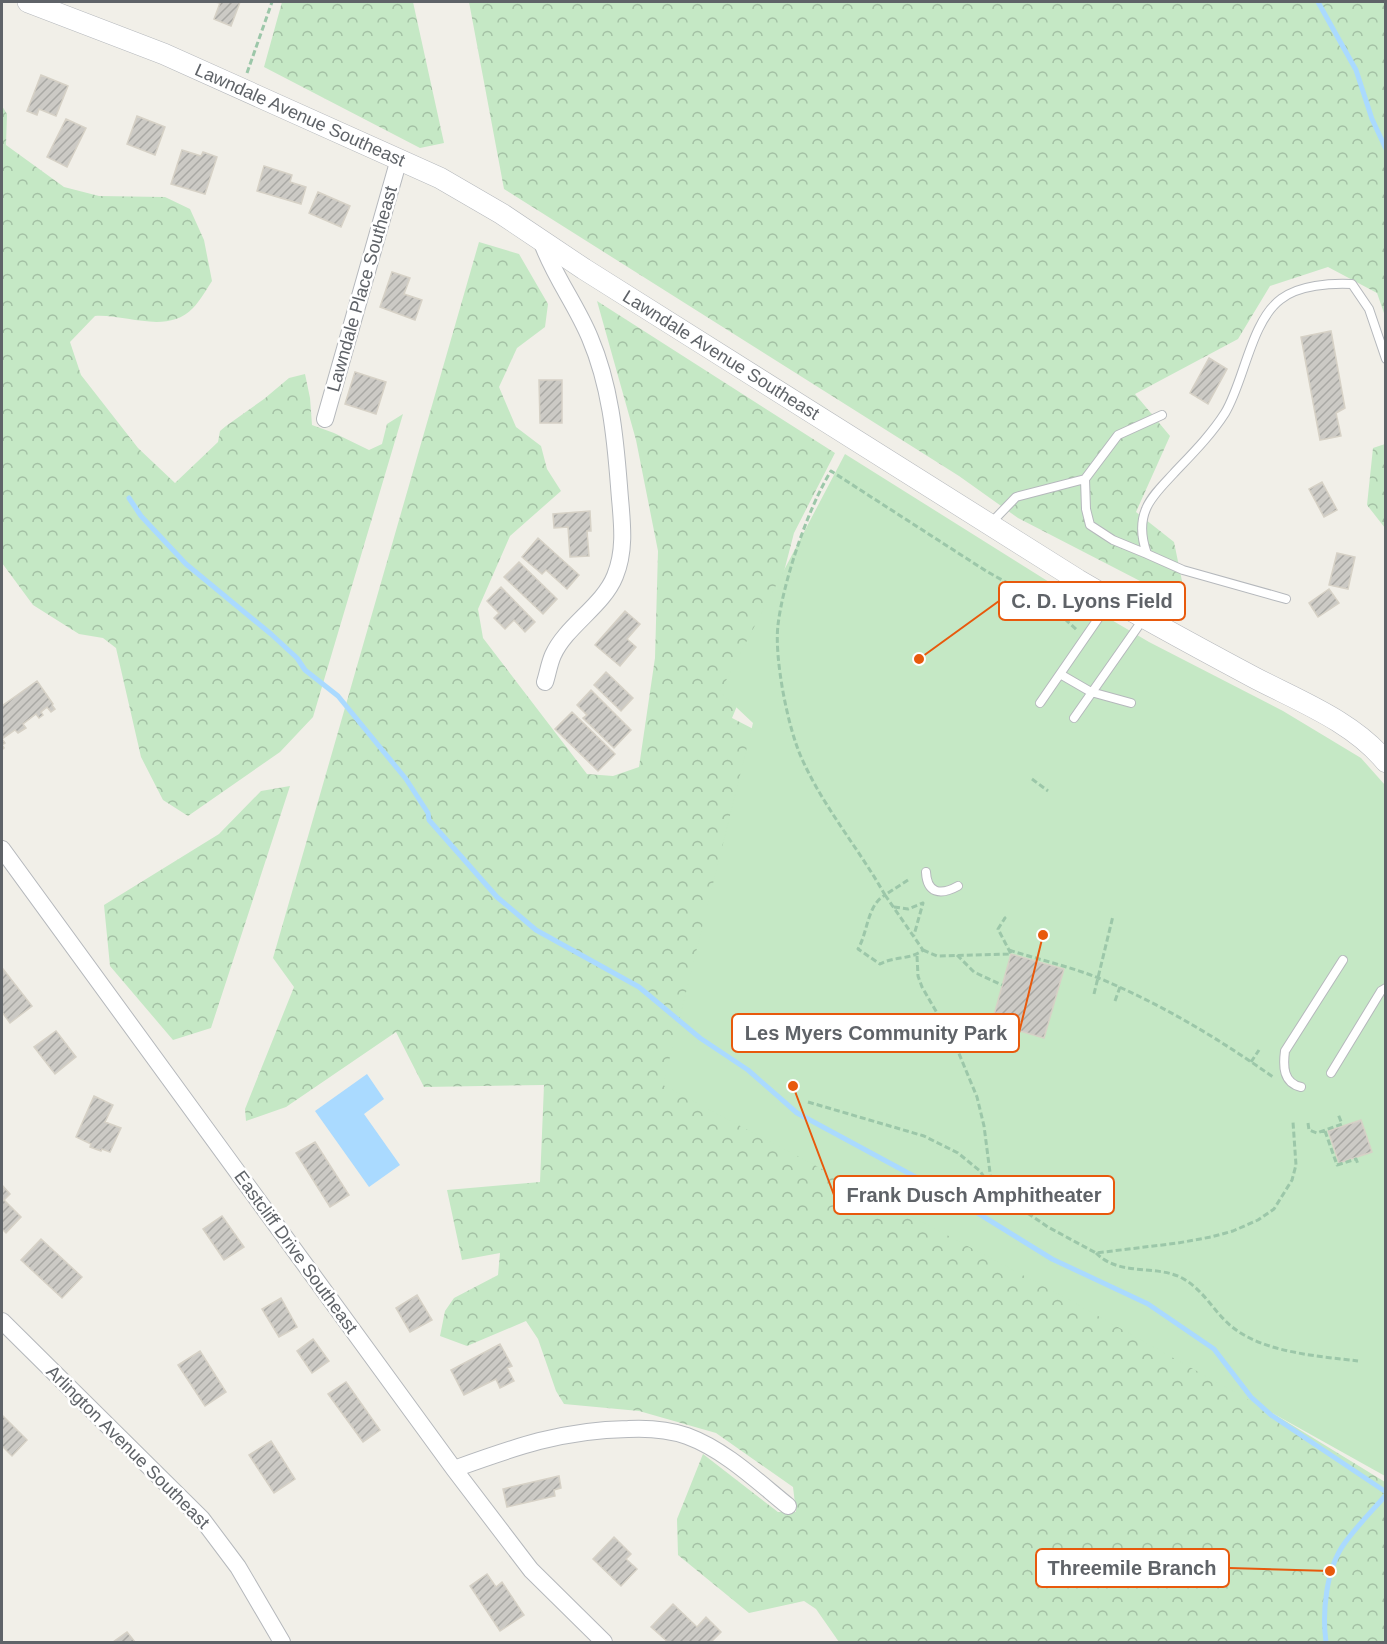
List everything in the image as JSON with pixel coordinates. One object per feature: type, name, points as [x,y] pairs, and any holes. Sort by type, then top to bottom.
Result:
[{"type":"street","name":"Lawndale Avenue Southeast","points":[[28,2],[164,54],[440,178],[502,214],[594,276],[1111,600],[1329,717],[1376,750],[1386,762]]},
{"type":"street","name":"Lawndale Place Southeast","points":[[325,420],[399,159]]},
{"type":"street","points":[[541,240],[548,260],[590,337],[600,365],[614,420],[622,529],[622,550],[615,577],[553,655],[545,682]]},
{"type":"street","name":"Eastcliff Drive Southeast","points":[[2,849],[454,1469],[531,1570],[604,1642]]},
{"type":"street","name":"Arlington Avenue Southeast","points":[[2,1321],[202,1519],[238,1567],[282,1642]]},
{"type":"street","points":[[454,1469],[527,1443],[559,1435],[600,1429],[666,1430],[688,1436],[732,1460],[788,1506]]},
{"type":"lane","points":[[1147,554],[1142,538],[1146,509],[1160,489],[1202,444],[1226,412],[1266,315],[1281,298],[1300,290],[1330,283],[1352,284],[1369,309],[1386,359]]},
{"type":"lane","points":[[989,524],[1016,497],[1085,479],[1118,435],[1162,415]]},
{"type":"lane","points":[[1085,479],[1086,509],[1090,525],[1113,540],[1183,570],[1286,599]]},
{"type":"lane","points":[[1040,703],[1111,600]]},
{"type":"lane","points":[[1074,718],[1144,618]]},
{"type":"lane","points":[[1060,674],[1092,692],[1131,703]]},
{"type":"lane","points":[[926,872],[927,882],[931,889],[941,892],[958,886]]},
{"type":"lane","points":[[1301,1087],[1295,1086],[1285,1076],[1283,1066],[1285,1051],[1343,960]]},
{"type":"lane","points":[[1331,1073],[1381,991],[1386,988]]},
{"type":"path","points":[[245,77],[272,2]]},
{"type":"path","points":[[1004,917],[998,929],[1011,954],[937,956],[923,950],[814,784],[801,757],[782,688],[778,658],[778,626],[788,580],[820,488],[831,471],[986,572],[1054,609],[1080,633]]},
{"type":"path","points":[[1032,779],[1048,791]]},
{"type":"path","points":[[908,880],[879,899],[874,905],[864,940],[858,949],[880,964],[889,959],[917,956],[923,950]]},
{"type":"path","points":[[894,908],[909,909],[923,903],[914,936]]},
{"type":"path","points":[[1094,994],[1113,916]]},
{"type":"path","points":[[1009,951],[1099,978],[1120,987],[1204,1030],[1273,1077]]},
{"type":"path","points":[[957,955],[974,972],[1002,985]]},
{"type":"path","points":[[917,956],[918,976],[922,987],[955,1044],[977,1097],[984,1126],[992,1190]]},
{"type":"path","points":[[1115,1001],[1120,987]]},
{"type":"path","points":[[1251,1062],[1259,1050]]},
{"type":"path","points":[[808,1102],[924,1136],[958,1153],[980,1171],[992,1190],[1048,1227],[1116,1266],[1180,1277],[1193,1285],[1232,1327],[1261,1343],[1300,1353],[1358,1361]]},
{"type":"path","points":[[1308,1123],[1312,1133],[1325,1131],[1342,1124],[1338,1114]]},
{"type":"path","points":[[1096,1253],[1178,1244],[1233,1231],[1258,1220],[1274,1209],[1292,1180],[1296,1165],[1293,1122]]},
{"type":"path","points":[[1325,1131],[1337,1165],[1356,1159],[1358,1164]]},
{"type":"green space","points":[[282,2],[413,2],[444,143],[420,148],[264,67]]},
{"type":"green space","points":[[469,2],[1385,2],[1385,316],[1377,293],[1328,267],[1270,286],[1238,339],[1135,394],[1170,436],[1136,512],[1174,542],[1183,586],[1142,582],[1018,518],[959,476],[504,189]]},
{"type":"green space","points":[[2,106],[7,114],[6,145],[64,187],[99,196],[165,197],[190,209],[204,240],[212,281],[196,305],[183,316],[159,322],[95,316],[70,342],[81,375],[138,448],[175,483],[218,442],[220,431],[289,378],[305,374],[312,425],[369,450],[382,444],[387,424],[403,414],[313,717],[280,752],[188,816],[163,800],[141,757],[116,648],[103,638],[79,634],[33,605],[2,563]]},
{"type":"green space","points":[[479,242],[519,254],[548,304],[545,327],[517,348],[499,387],[516,427],[541,446],[547,469],[561,491],[510,536],[478,609],[483,638],[587,774],[613,776],[639,767],[655,658],[658,551],[636,440],[597,301],[835,453],[794,533],[769,629],[732,718],[767,736],[714,1070],[1385,1482],[1385,1642],[839,1642],[816,1609],[804,1601],[749,1613],[678,1555],[677,1519],[703,1454],[778,1512],[796,1512],[793,1487],[716,1433],[639,1411],[564,1404],[556,1391],[538,1339],[526,1321],[467,1346],[440,1336],[445,1311],[454,1298],[498,1275],[500,1253],[462,1260],[447,1190],[540,1182],[544,1085],[424,1087],[396,1032],[286,1107],[246,1121],[245,1109],[294,987],[273,958]]},
{"type":"green space","points":[[1386,444],[1385,528],[1367,505],[1373,448]]},
{"type":"green space","points":[[845,454],[1081,602],[1149,642],[1283,711],[1361,758],[1385,785],[1385,1476],[1064,1297],[663,1085],[753,723],[720,692]]},
{"type":"green space","points":[[290,786],[211,1028],[173,1040],[110,966],[104,905],[219,834],[261,791]]},
{"type":"water","points":[[367,1074],[384,1099],[364,1114],[400,1165],[369,1187],[315,1111]]},
{"type":"building","points":[[215,2],[240,2],[231,26],[214,19],[220,3]]},
{"type":"building","points":[[41,75],[68,86],[56,116],[39,109],[37,115],[27,111]]},
{"type":"building","points":[[137,116],[165,127],[155,155],[127,144]]},
{"type":"building","points":[[66,119],[86,128],[67,167],[47,157]]},
{"type":"building","points":[[182,150],[201,156],[203,152],[217,157],[205,194],[171,184]]},
{"type":"building","points":[[264,166],[292,175],[290,182],[306,187],[301,204],[257,191]]},
{"type":"building","points":[[318,192],[350,206],[341,227],[309,213]]},
{"type":"building","points":[[392,272],[410,278],[404,294],[422,300],[415,320],[380,307]]},
{"type":"building","points":[[1331,331],[1345,408],[1336,413],[1341,436],[1320,440],[1301,337]]},
{"type":"building","points":[[1209,358],[1227,369],[1208,404],[1190,393]]},
{"type":"building","points":[[355,372],[386,382],[376,414],[345,404]]},
{"type":"building","points":[[539,380],[562,380],[562,423],[540,423]]},
{"type":"building","points":[[1322,482],[1337,510],[1324,517],[1309,489]]},
{"type":"building","points":[[590,511],[591,531],[587,531],[589,556],[570,557],[568,527],[554,528],[553,514]]},
{"type":"building","points":[[538,538],[579,575],[567,589],[546,570],[542,574],[522,557]]},
{"type":"building","points":[[1337,553],[1355,557],[1348,589],[1329,585]]},
{"type":"building","points":[[519,562],[557,599],[543,614],[504,577]]},
{"type":"building","points":[[501,587],[535,622],[525,632],[514,620],[505,629],[494,618],[499,613],[487,601]]},
{"type":"building","points":[[1329,589],[1339,603],[1318,617],[1309,603]]},
{"type":"building","points":[[625,611],[640,624],[627,639],[636,647],[620,666],[595,645]]},
{"type":"building","points":[[606,672],[633,698],[621,711],[594,685]]},
{"type":"building","points":[[37,681],[55,709],[51,712],[47,707],[41,712],[43,715],[39,718],[36,714],[23,724],[26,728],[18,733],[15,730],[2,739],[2,706]]},
{"type":"building","points":[[591,690],[631,730],[614,748],[583,718],[587,715],[577,705]]},
{"type":"building","points":[[572,712],[615,754],[598,771],[555,729]]},
{"type":"building","points":[[1011,954],[1064,969],[1044,1038],[1020,1031],[1022,1023],[994,1015]]},
{"type":"building","points":[[3,969],[32,1006],[10,1023],[2,1012]]},
{"type":"building","points":[[56,1031],[76,1057],[55,1074],[34,1047]]},
{"type":"building","points":[[94,1096],[113,1105],[105,1122],[121,1128],[110,1152],[90,1147],[91,1144],[76,1137]]},
{"type":"building","points":[[1361,1120],[1372,1152],[1339,1163],[1328,1131]]},
{"type":"building","points":[[315,1142],[349,1195],[330,1207],[296,1153]]},
{"type":"building","points":[[2,1185],[10,1194],[4,1200],[21,1217],[6,1233],[2,1229]]},
{"type":"building","points":[[222,1216],[244,1247],[224,1260],[203,1229]]},
{"type":"building","points":[[41,1239],[82,1277],[62,1298],[21,1260]]},
{"type":"building","points":[[417,1295],[432,1320],[410,1332],[396,1308]]},
{"type":"building","points":[[281,1298],[297,1327],[279,1337],[262,1309]]},
{"type":"building","points":[[313,1339],[329,1361],[312,1373],[297,1351]]},
{"type":"building","points":[[500,1344],[512,1366],[507,1368],[514,1381],[500,1388],[496,1379],[464,1395],[451,1370]]},
{"type":"building","points":[[200,1351],[226,1392],[205,1406],[178,1365]]},
{"type":"building","points":[[346,1382],[380,1430],[363,1442],[328,1394]]},
{"type":"building","points":[[2,1415],[27,1440],[12,1456],[2,1446]]},
{"type":"building","points":[[271,1441],[295,1479],[274,1493],[249,1455]]},
{"type":"building","points":[[559,1476],[561,1488],[554,1490],[555,1496],[507,1507],[503,1489]]},
{"type":"building","points":[[614,1537],[631,1554],[626,1559],[637,1569],[621,1586],[593,1559]]},
{"type":"building","points":[[487,1574],[496,1587],[502,1582],[524,1615],[500,1631],[470,1586]]},
{"type":"building","points":[[673,1604],[697,1627],[706,1617],[721,1632],[711,1642],[668,1642],[651,1627]]},
{"type":"building","points":[[127,1632],[135,1642],[113,1642]]},
{"type":"waterway","points":[[1318,2],[1356,70],[1372,119],[1386,149]]},
{"type":"waterway","points":[[129,498],[141,516],[186,564],[271,634],[297,658],[305,670],[338,696],[406,779],[428,813],[429,820],[497,897],[536,930],[639,987],[700,1038],[748,1070],[797,1113],[947,1194],[1052,1259],[1148,1304],[1214,1349],[1251,1397],[1271,1415],[1386,1492]]},
{"type":"waterway","points":[[1326,1642],[1325,1605],[1333,1566],[1344,1544],[1386,1495]]},
{"type":"place","name":"C. D. Lyons Field","points":[[919,659]]},
{"type":"place","name":"Les Myers Community Park","points":[[1043,935]]},
{"type":"place","name":"Frank Dusch Amphitheater","points":[[793,1086]]},
{"type":"place","name":"Threemile Branch","points":[[1330,1571]]}]
